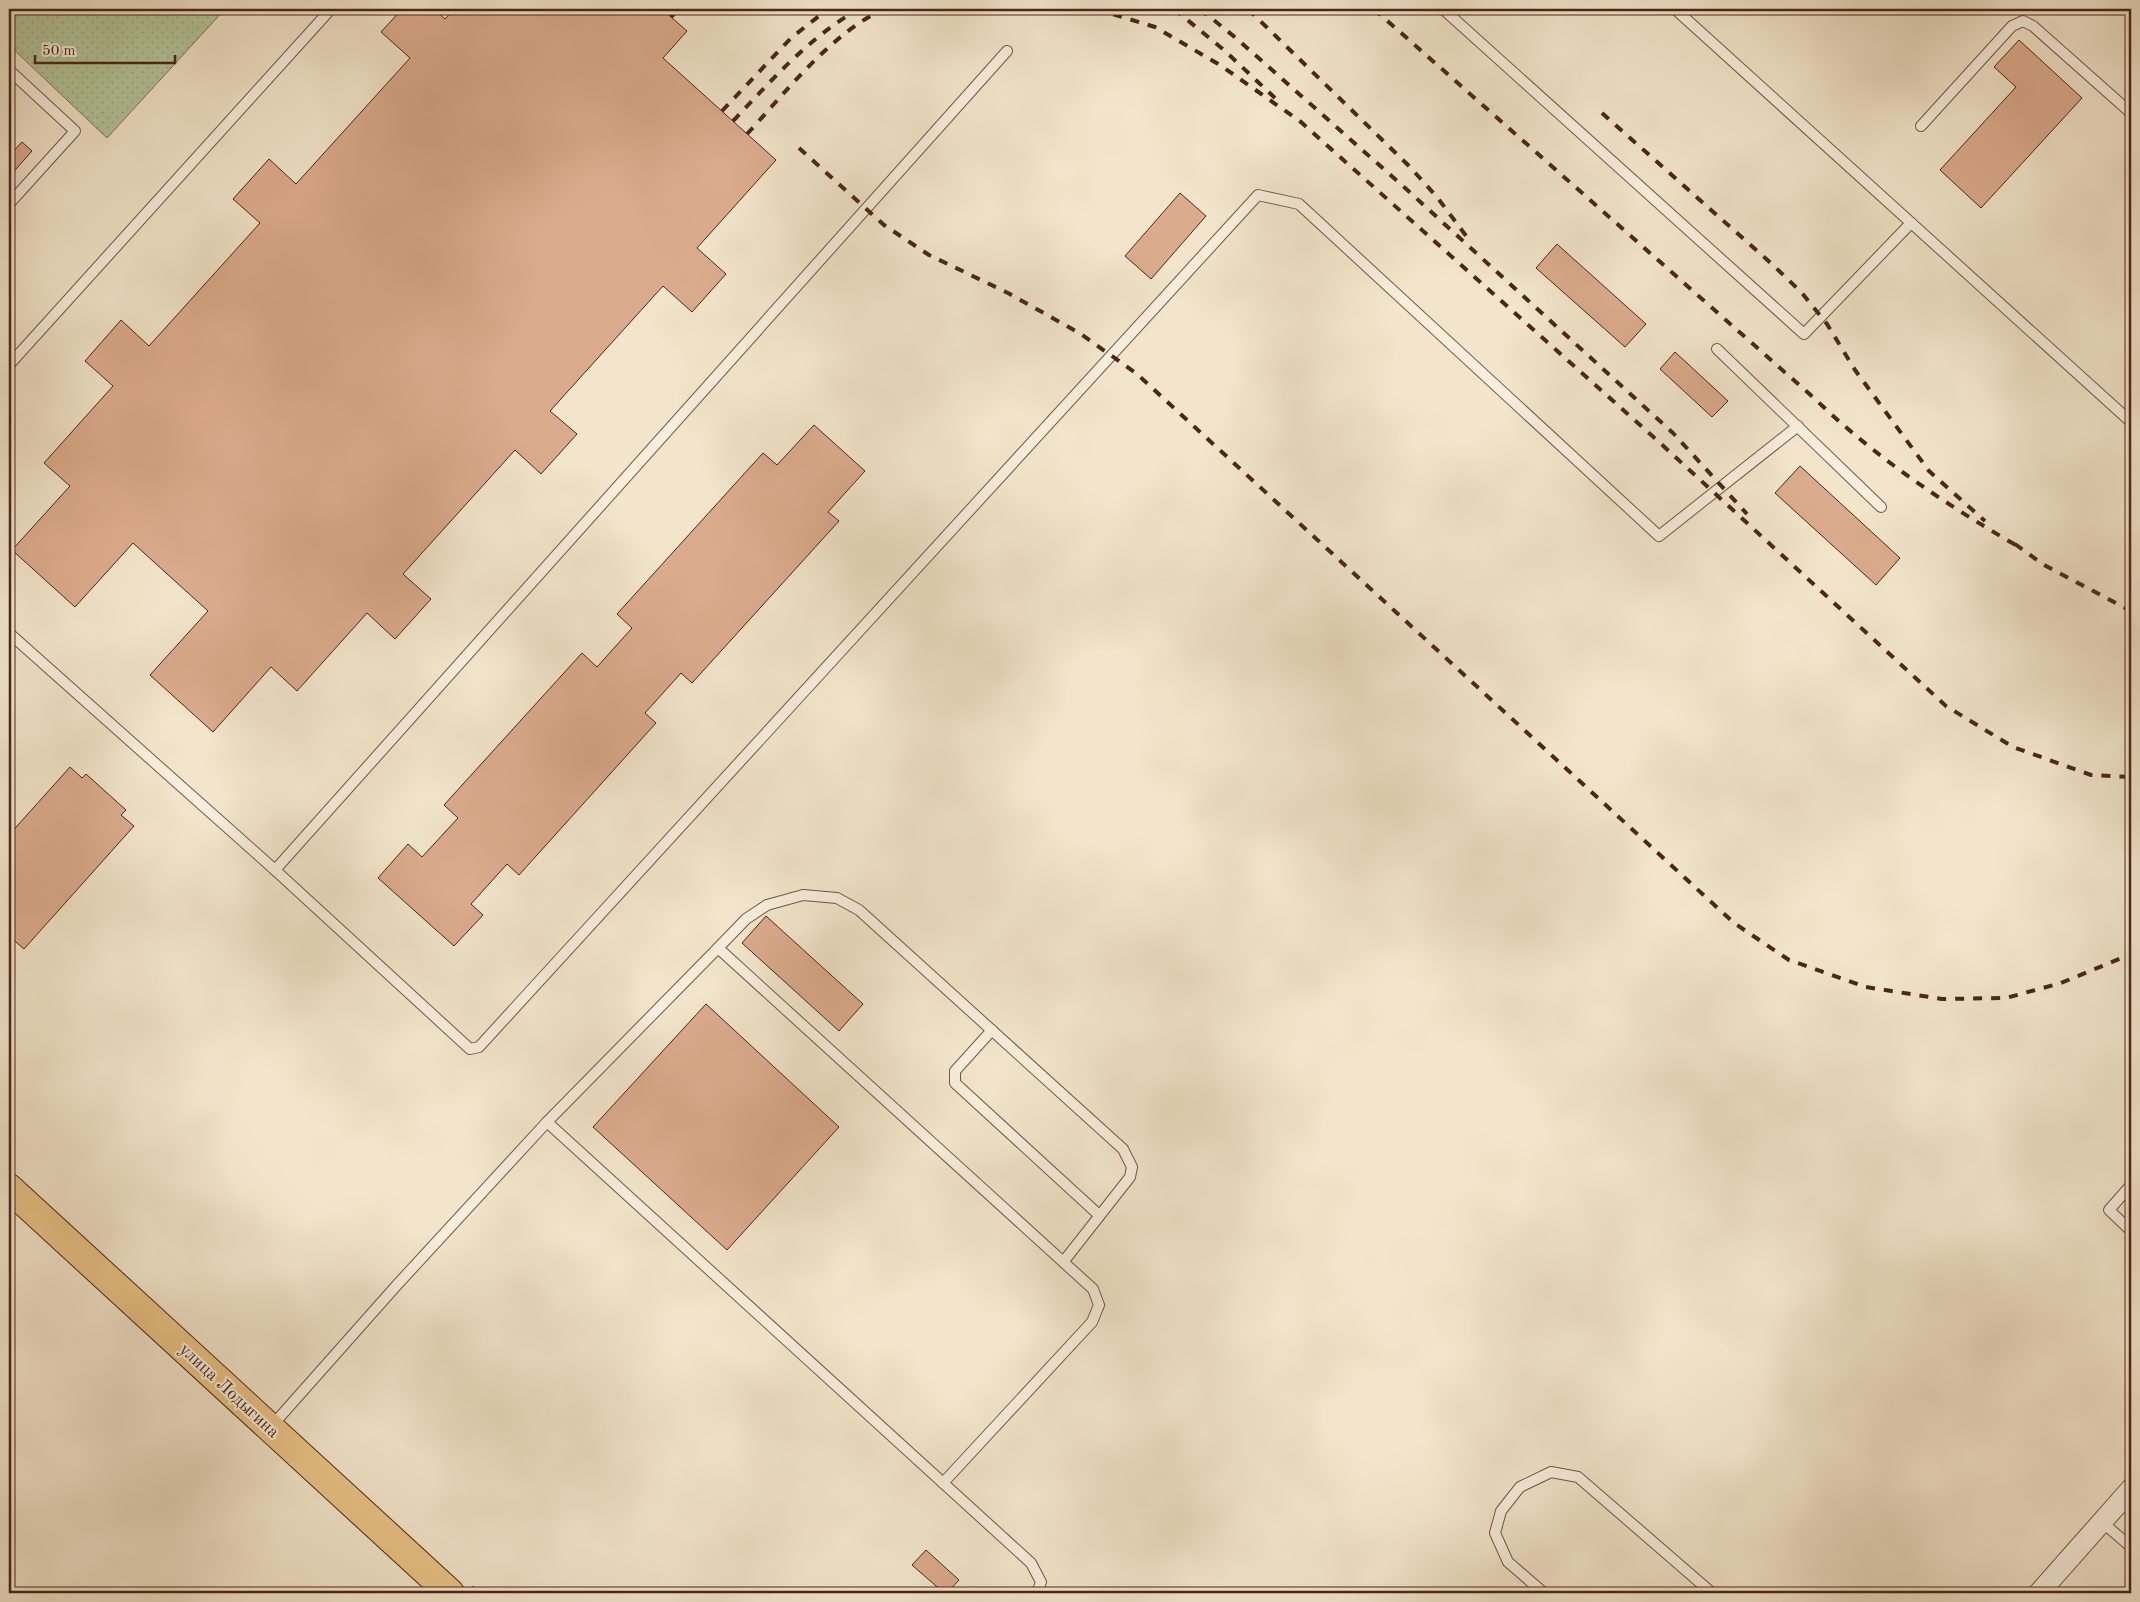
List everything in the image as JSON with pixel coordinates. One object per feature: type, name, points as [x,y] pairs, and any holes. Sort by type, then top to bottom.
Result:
[{"type":"main road","name":"улица Лодыгина","points":[[9,1188],[450,1593]]},
{"type":"street","points":[[2038,1593],[2131,1489]]},
{"type":"lane","points":[[9,365],[331,9]]},
{"type":"lane","points":[[1444,9],[1804,334],[1911,223]]},
{"type":"lane","points":[[1675,9],[2131,422]]},
{"type":"lane","points":[[1921,126],[2012,26],[2024,22],[2033,26],[2131,113]]},
{"type":"lane","points":[[275,870],[1007,52]]},
{"type":"lane","points":[[9,70],[75,131],[9,204]]},
{"type":"lane","points":[[9,633],[275,870],[470,1049],[478,1047],[1258,195],[1299,204],[1659,536],[1798,426]]},
{"type":"lane","points":[[1717,349],[1881,507]]},
{"type":"lane","points":[[269,1428],[547,1122],[746,919],[768,904],[803,895],[837,898],[859,910],[1123,1149],[1132,1167],[1130,1178],[1064,1261]]},
{"type":"lane","points":[[718,948],[1093,1289],[1099,1305],[1092,1322],[943,1483]]},
{"type":"lane","points":[[992,1030],[955,1071],[955,1082],[1099,1215]]},
{"type":"lane","points":[[547,1122],[1031,1563],[1040,1582],[1038,1593]]},
{"type":"lane","points":[[2131,1185],[2109,1210],[2131,1231]]},
{"type":"lane","points":[[1544,1593],[1508,1562],[1495,1533],[1501,1511],[1520,1488],[1551,1472],[1578,1477],[1712,1593]]},
{"type":"lane","points":[[2102,1522],[2131,1547]]},
{"type":"green space","points":[[9,9],[225,9],[107,138],[9,45]]},
{"type":"building","points":[[402,9],[434,9],[445,19],[454,9],[662,9],[687,31],[663,58],[776,160],[697,248],[726,274],[692,312],[663,286],[550,411],[577,434],[541,474],[515,450],[403,574],[431,599],[395,639],[367,613],[297,691],[271,667],[213,732],[150,675],[208,611],[133,543],[75,607],[12,550],[70,486],[44,463],[113,386],[85,361],[121,320],[149,346],[260,223],[233,199],[269,159],[296,184],[410,58],[381,32]]},
{"type":"building","points":[[2019,40],[2082,98],[1981,208],[1940,170],[2016,87],[1994,67]]},
{"type":"building","points":[[22,142],[32,151],[9,177],[9,156]]},
{"type":"building","points":[[1180,193],[1206,216],[1151,279],[1125,256]]},
{"type":"building","points":[[1557,244],[1646,324],[1625,347],[1536,268]]},
{"type":"building","points":[[1675,352],[1728,401],[1712,417],[1660,369]]},
{"type":"building","points":[[814,425],[865,471],[828,512],[839,521],[692,683],[681,673],[645,713],[656,723],[519,875],[507,864],[471,904],[483,915],[454,946],[378,878],[408,844],[422,857],[458,818],[444,805],[582,653],[597,667],[632,628],[617,614],[763,453],[777,465]]},
{"type":"building","points":[[1800,466],[1900,558],[1876,585],[1775,493]]},
{"type":"building","points":[[70,767],[82,778],[86,774],[126,810],[121,815],[134,826],[24,949],[9,936],[9,835]]},
{"type":"building","points":[[766,916],[863,1004],[839,1031],[742,943]]},
{"type":"building","points":[[706,1004],[839,1127],[727,1250],[593,1127]]},
{"type":"building","points":[[926,1550],[959,1580],[947,1593],[944,1593],[912,1565]]},
{"type":"railway","points":[[671,17],[679,9]]},
{"type":"railway","points":[[722,111],[791,38],[828,9]]},
{"type":"railway","points":[[733,121],[807,46],[859,9]]},
{"type":"railway","points":[[747,134],[829,47],[866,19],[885,9]]},
{"type":"railway","points":[[1096,9],[1155,27],[1220,65],[1301,122],[1659,442],[1946,706],[2013,747],[2091,775],[2131,777]]},
{"type":"railway","points":[[1174,9],[1224,50],[1275,98]]},
{"type":"railway","points":[[1200,9],[1236,38],[1404,187],[1673,433],[1747,514]]},
{"type":"railway","points":[[1248,9],[1409,166],[1437,197],[1470,241]]},
{"type":"railway","points":[[1374,9],[1862,441],[1938,497],[2019,547]]},
{"type":"railway","points":[[1602,113],[1802,293],[1827,324],[1855,370],[1929,471],[1985,521]]},
{"type":"railway","points":[[799,148],[884,225],[929,255],[1008,293],[1081,334],[1137,374],[1734,923],[1789,960],[1866,987],[1942,999],[2006,998],[2061,983],[2124,957],[2131,952]]},
{"type":"railway","points":[[2015,544],[2044,565],[2131,611]]}]
